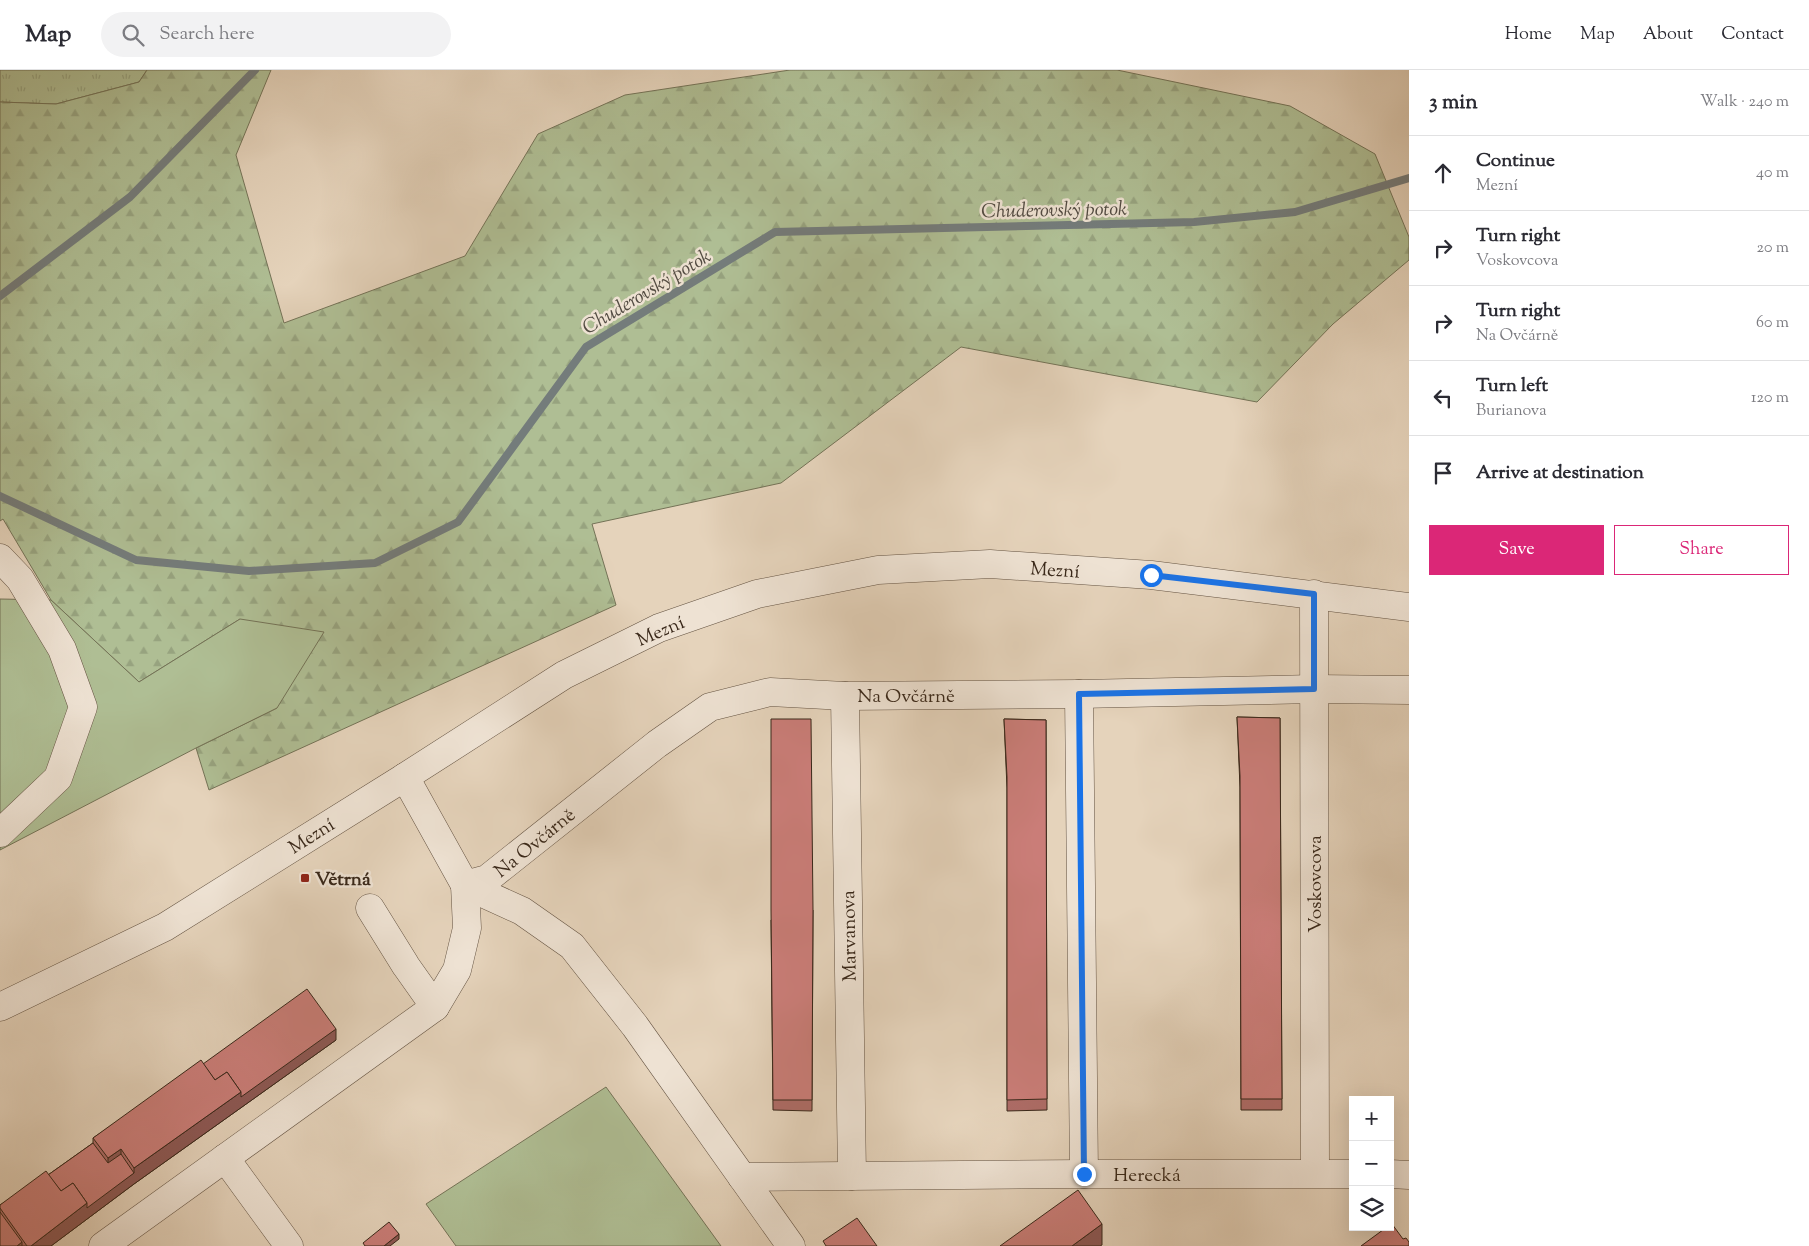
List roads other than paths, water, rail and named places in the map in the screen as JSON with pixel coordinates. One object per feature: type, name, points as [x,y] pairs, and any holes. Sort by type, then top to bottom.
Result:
[{"type":"street","points":[[0,558],[20,578],[62,649],[83,707],[58,778],[0,833]]},
{"type":"street","name":"Mezní","points":[[0,1006],[165,927],[564,675],[658,628],[757,594],[878,570],[990,564],[1151,575],[1409,607]]},
{"type":"street","name":"Voskovcova","points":[[1314,594],[1314,1173]]},
{"type":"street","name":"Na Ovčárně","points":[[465,885],[487,879],[657,744],[710,708],[770,692],[845,696],[1314,689],[1409,690]]},
{"type":"street","points":[[1079,694],[1084,1174]]},
{"type":"street","name":"Marvanova","points":[[845,696],[852,1176]]},
{"type":"street","points":[[103,1246],[435,1007],[457,970],[467,928],[465,885],[405,777]]},
{"type":"street","points":[[465,885],[522,911],[572,946],[635,1026],[791,1246]]},
{"type":"street","points":[[370,908],[406,966],[435,1007]]},
{"type":"street","points":[[225,1158],[289,1246]]},
{"type":"street","name":"Herecká","points":[[742,1177],[1349,1174]]},
{"type":"street","points":[[1394,1174],[1409,1175]]},
{"type":"waterway","points":[[0,296],[130,197],[255,70]]},
{"type":"waterway","name":"Chuderovský potok","points":[[0,496],[136,560],[249,571],[375,563],[458,522],[586,347],[775,232],[1194,222],[1295,212],[1409,178]]},
{"type":"place","name":"Větrná","points":[[305,878]]}]
